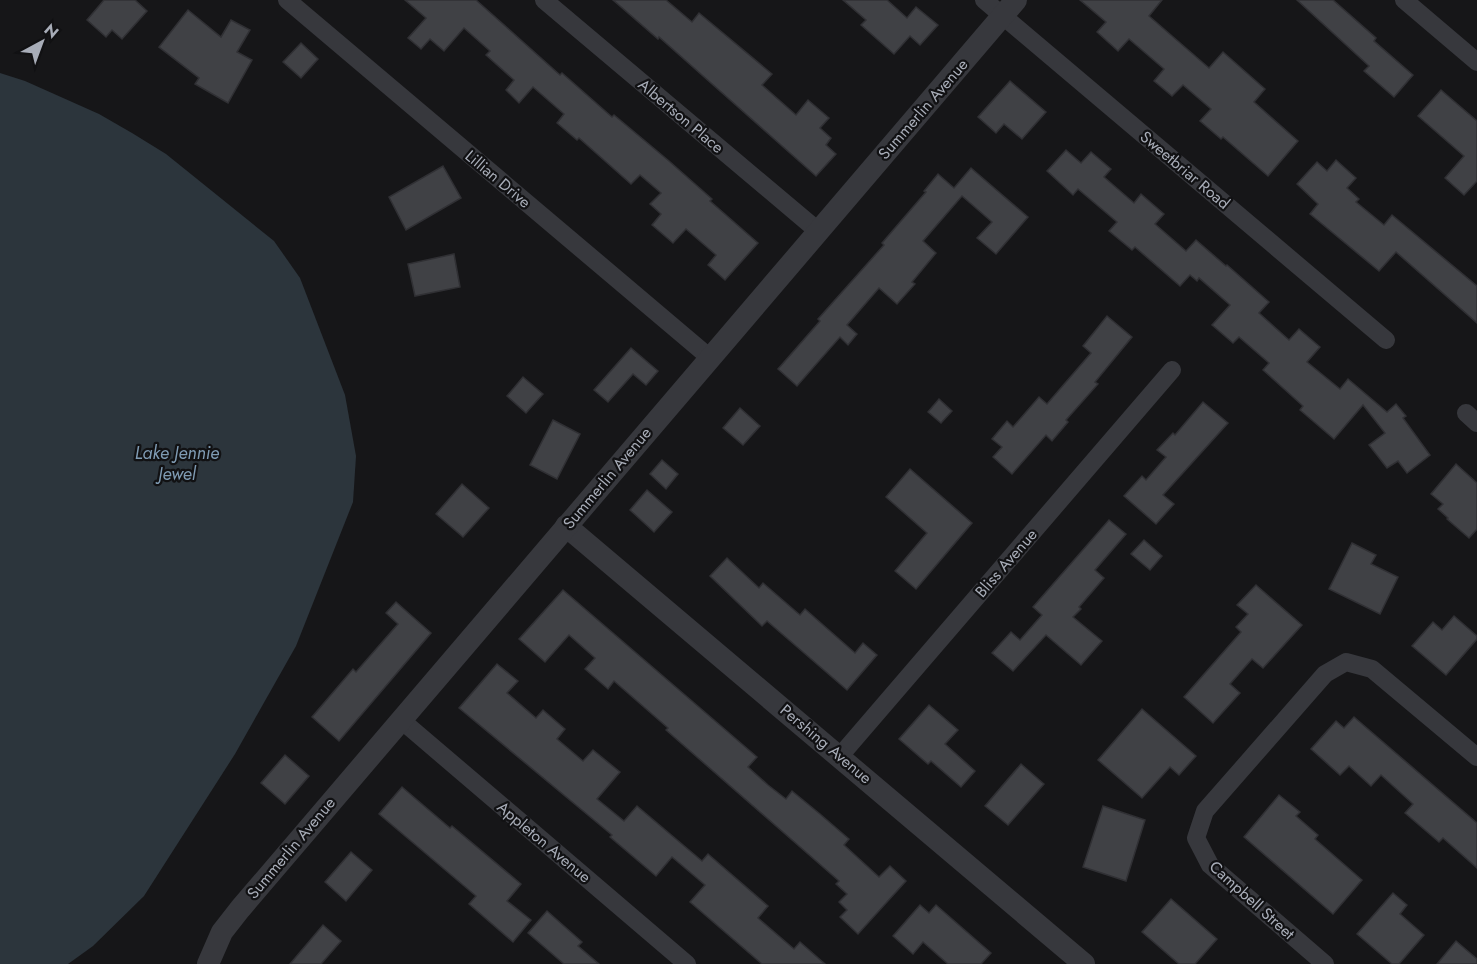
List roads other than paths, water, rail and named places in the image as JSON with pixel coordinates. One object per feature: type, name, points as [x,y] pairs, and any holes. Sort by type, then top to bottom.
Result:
[{"type":"street","name":"Lillian Drive","points":[[287,0],[709,357]]},
{"type":"street","name":"Albertson Place","points":[[544,0],[818,231]]},
{"type":"street","name":"Sweetbriar Road","points":[[984,0],[1009,8],[1386,340]]},
{"type":"street","points":[[1404,0],[1477,62]]},
{"type":"street","name":"Summerlin Avenue","points":[[208,964],[222,932],[240,909],[1009,8]]},
{"type":"street","name":"Bliss Avenue","points":[[840,756],[1172,370]]},
{"type":"street","name":"Pershing Avenue","points":[[566,526],[1084,964]]},
{"type":"street","name":"Campbell Street","points":[[1325,964],[1210,865],[1196,838],[1205,811],[1325,674],[1346,662],[1372,669],[1477,757]]},
{"type":"street","name":"Appleton Avenue","points":[[400,719],[687,964]]},
{"type":"water","name":"Lake Jennie Jewel","points":[[0,73],[25,81],[99,114],[132,133],[166,154],[274,241],[300,278],[345,395],[356,456],[353,502],[296,646],[235,754],[144,896],[93,946],[68,964],[0,964]]}]
